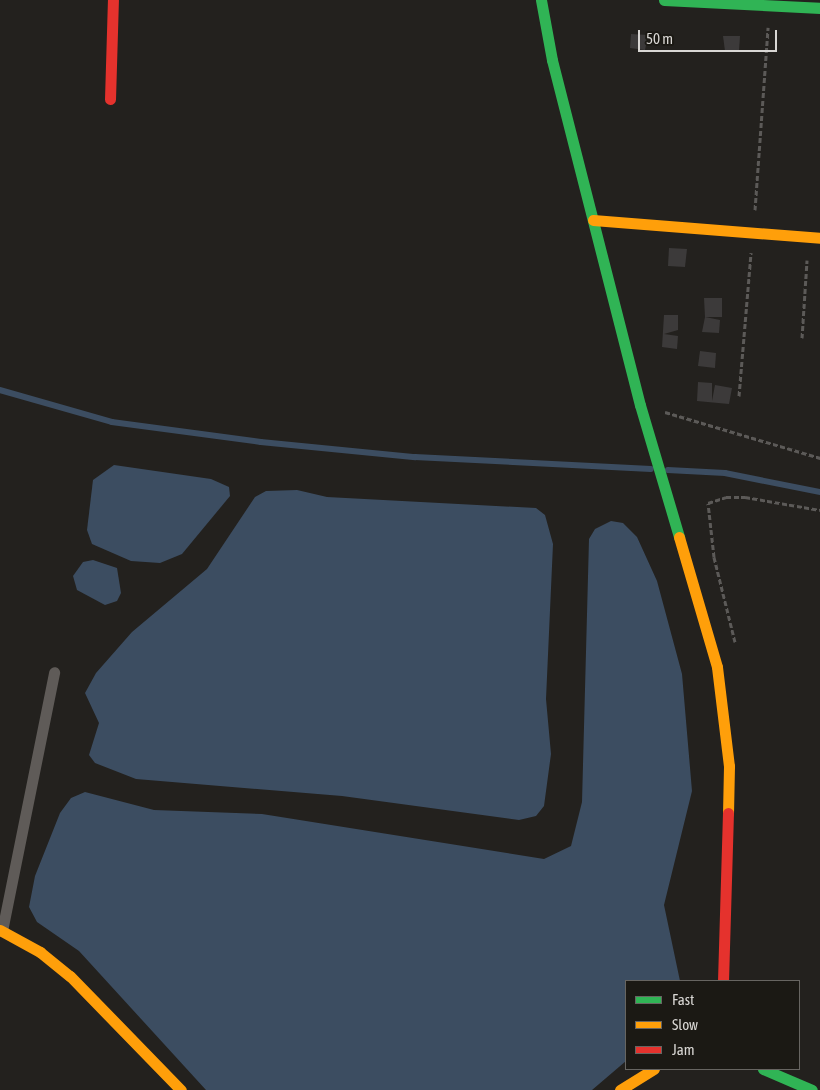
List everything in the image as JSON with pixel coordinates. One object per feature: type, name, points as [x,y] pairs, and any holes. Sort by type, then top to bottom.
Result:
[{"type":"main road","points":[[110,99],[113,0]]},
{"type":"main road","points":[[540,0],[640,405],[717,667],[729,766],[722,980]]},
{"type":"main road","points":[[664,0],[820,8]]},
{"type":"main road","points":[[593,220],[814,237]]},
{"type":"main road","points":[[1,931],[40,952],[70,976],[181,1090]]},
{"type":"main road","points":[[620,1090],[652,1070]]},
{"type":"main road","points":[[765,1070],[812,1090]]},
{"type":"lane","points":[[1,931],[54,672]]},
{"type":"path","points":[[739,396],[769,6]]},
{"type":"path","points":[[802,338],[814,237]]},
{"type":"path","points":[[640,405],[820,458]]},
{"type":"path","points":[[737,650],[714,557],[708,503],[745,497],[820,510]]},
{"type":"water","points":[[114,465],[211,479],[229,487],[230,496],[182,554],[160,563],[131,561],[92,544],[87,530],[93,480]]},
{"type":"water","points":[[297,490],[327,497],[536,508],[545,515],[553,544],[546,699],[551,754],[544,806],[536,816],[519,820],[342,796],[136,779],[95,763],[89,755],[99,723],[85,693],[96,673],[132,632],[207,569],[255,497],[266,491]]},
{"type":"water","points":[[611,521],[623,523],[637,537],[657,581],[682,674],[692,791],[664,905],[680,980],[625,980],[625,1062],[592,1090],[206,1090],[79,951],[37,922],[29,907],[35,876],[60,813],[71,798],[85,792],[154,810],[262,814],[544,859],[571,846],[582,802],[589,539],[595,529]]},
{"type":"water","points":[[93,560],[117,568],[121,593],[117,601],[105,605],[77,590],[73,576],[83,562]]},
{"type":"building","points":[[631,34],[648,35],[645,50],[630,48]]},
{"type":"building","points":[[723,36],[740,36],[739,51],[725,51]]},
{"type":"building","points":[[669,248],[687,249],[685,267],[668,266]]},
{"type":"building","points":[[704,298],[722,298],[722,317],[705,317]]},
{"type":"building","points":[[664,315],[678,315],[678,330],[664,334],[678,336],[677,349],[662,347]]},
{"type":"building","points":[[705,317],[720,320],[719,333],[702,332]]},
{"type":"building","points":[[700,351],[716,353],[715,368],[698,366]]},
{"type":"building","points":[[698,382],[712,383],[712,401],[715,385],[732,388],[729,404],[697,401]]},
{"type":"waterway","points":[[0,390],[112,422],[261,442],[415,457],[651,469]]},
{"type":"waterway","points":[[668,470],[725,473],[820,492]]},
{"type":"traffic: fast","points":[[541,0],[552,60],[640,405],[679,537]]},
{"type":"traffic: fast","points":[[664,0],[820,8]]},
{"type":"traffic: fast","points":[[765,1070],[812,1090]]},
{"type":"traffic: slow","points":[[593,220],[820,238]]},
{"type":"traffic: slow","points":[[679,537],[717,667],[729,766],[728,813]]},
{"type":"traffic: slow","points":[[0,930],[40,952],[70,976],[181,1090]]},
{"type":"traffic: slow","points":[[620,1090],[652,1070]]},
{"type":"traffic: jam","points":[[110,99],[113,0]]},
{"type":"traffic: jam","points":[[723,980],[728,813]]}]
